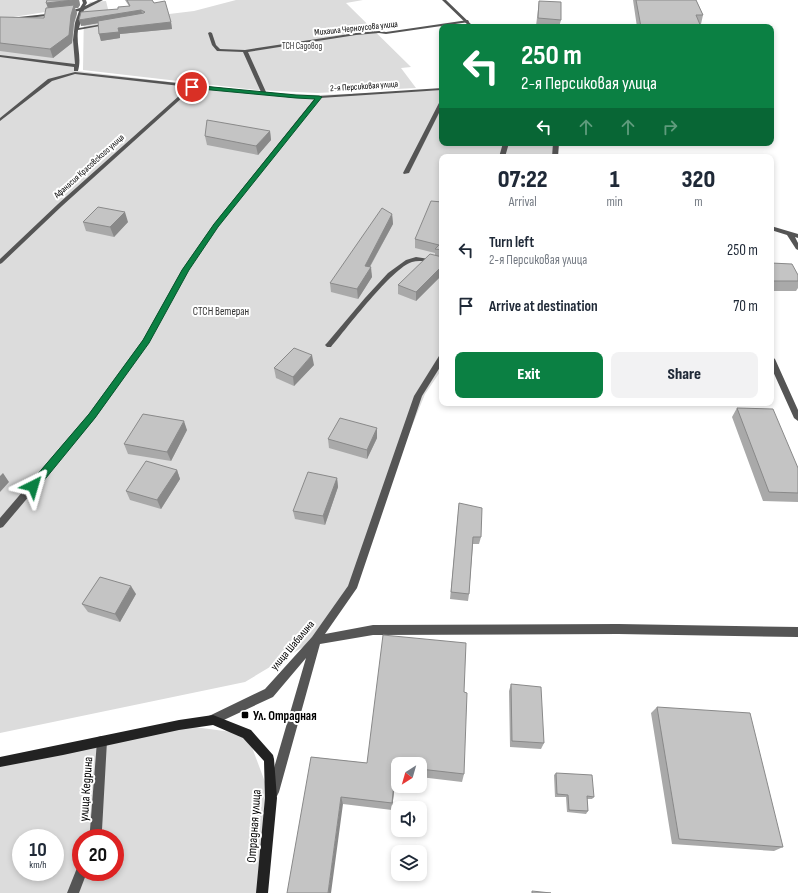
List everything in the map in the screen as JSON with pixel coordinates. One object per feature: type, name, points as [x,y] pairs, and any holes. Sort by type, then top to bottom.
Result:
[{"type":"main road","name":"улица Шабалина","points":[[0,762],[179,725],[213,720]]},
{"type":"main road","name":"Отрадная улица","points":[[213,720],[247,734],[269,759],[271,798],[262,893]]},
{"type":"street","points":[[0,20],[80,10],[97,0],[101,0]]},
{"type":"street","points":[[444,0],[470,24]]},
{"type":"street","points":[[0,120],[50,80],[75,73],[79,60],[75,45],[80,10],[85,2]]},
{"type":"street","name":"Михаила Черноусова улица","points":[[449,24],[468,21]]},
{"type":"street","points":[[78,29],[114,23]]},
{"type":"street","name":"Михаила Черноусова улица","points":[[210,33],[214,45],[219,50],[245,51],[356,34],[379,32],[386,34],[439,26]]},
{"type":"street","points":[[245,51],[264,94]]},
{"type":"street","points":[[0,56],[77,66]]},
{"type":"street","name":"2-я Персиковая улица","points":[[75,73],[192,87],[264,94],[319,97],[439,89]]},
{"type":"street","name":"Афанасия Красовского улица","points":[[0,262],[71,194],[192,87]]},
{"type":"street","points":[[0,524],[92,416],[146,341],[185,270],[216,225],[319,97]]},
{"type":"street","points":[[406,173],[439,108]]},
{"type":"street","points":[[774,229],[798,236]]},
{"type":"street","points":[[790,234],[798,248]]},
{"type":"street","points":[[329,345],[392,272],[408,261],[427,260],[439,262]]},
{"type":"street","name":"улица Шабалина","points":[[213,720],[269,693],[315,640],[352,588],[418,396],[439,363]]},
{"type":"street","points":[[774,366],[798,418]]},
{"type":"street","points":[[271,798],[299,703],[315,640],[373,630],[618,629],[798,632]]},
{"type":"street","name":"улица Кедрина","points":[[96,829],[102,741]]},
{"type":"street","points":[[73,893],[78,881]]},
{"type":"green space","points":[[0,0],[75,0],[78,7],[0,19]]},
{"type":"green space","name":"ТСН Садовод","points":[[236,0],[363,0],[346,3],[411,67],[401,68],[416,88],[317,93],[257,90],[83,70],[84,10],[90,2],[106,1],[111,21],[194,11]]},
{"type":"green space","name":"СТСН Ветеран","points":[[77,9],[78,71],[247,91],[318,95],[439,90],[439,146],[559,146],[557,154],[439,154],[439,373],[425,394],[364,545],[352,583],[320,637],[245,682],[0,733],[0,21]]},
{"type":"green space","points":[[179,725],[247,734],[271,798],[261,893],[0,893],[0,764]]},
{"type":"building","points":[[47,0],[73,0],[46,3]]},
{"type":"building","points":[[127,0],[152,0],[154,3],[165,1],[171,22],[118,28],[119,32],[99,34],[98,21],[145,12],[141,10],[79,20],[81,12],[118,9],[118,7],[130,6]]},
{"type":"building","points":[[636,0],[696,0],[703,15],[696,15],[700,24],[640,24]]},
{"type":"building","points":[[539,1],[561,2],[561,20],[538,18]]},
{"type":"building","points":[[74,5],[71,15],[69,35],[50,49],[0,43],[0,17],[44,18],[46,8]]},
{"type":"building","points":[[207,120],[270,131],[256,146],[205,136]]},
{"type":"building","points":[[431,201],[439,202],[439,245],[415,239]]},
{"type":"building","points":[[98,207],[125,212],[110,227],[83,222]]},
{"type":"building","points":[[382,208],[392,214],[365,266],[371,267],[357,289],[330,283]]},
{"type":"building","points":[[430,254],[439,256],[439,269],[416,292],[398,285]]},
{"type":"building","points":[[774,263],[792,264],[798,275],[798,281],[774,281]]},
{"type":"building","points":[[294,348],[312,355],[293,377],[274,368]]},
{"type":"building","points":[[737,408],[773,409],[798,468],[798,493],[769,492]]},
{"type":"building","points":[[143,414],[184,421],[167,452],[124,444]]},
{"type":"building","points":[[340,418],[377,428],[367,450],[328,439]]},
{"type":"building","points":[[146,461],[177,470],[157,500],[126,491]]},
{"type":"building","points":[[308,472],[337,478],[323,516],[293,511]]},
{"type":"building","points":[[459,503],[482,508],[481,537],[473,537],[469,594],[451,592]]},
{"type":"building","points":[[100,577],[131,586],[115,614],[82,604]]},
{"type":"building","points":[[383,635],[466,643],[464,692],[467,693],[464,774],[427,770],[427,757],[391,757],[391,793],[393,793],[391,803],[341,797],[328,893],[287,893],[311,757],[367,763]]},
{"type":"building","points":[[511,684],[541,687],[544,743],[512,741]]},
{"type":"building","points":[[657,707],[750,713],[783,847],[679,839]]},
{"type":"building","points":[[556,773],[592,775],[594,797],[587,796],[588,811],[569,810],[568,795],[557,794]]},
{"type":"building","points":[[532,891],[551,893],[532,893]]},
{"type":"place","name":"Ул. Отрадная","points":[[245,715]]},
{"type":"route","points":[[33,486],[92,416],[146,341],[185,270],[216,225],[319,97],[296,97],[192,87]]}]
